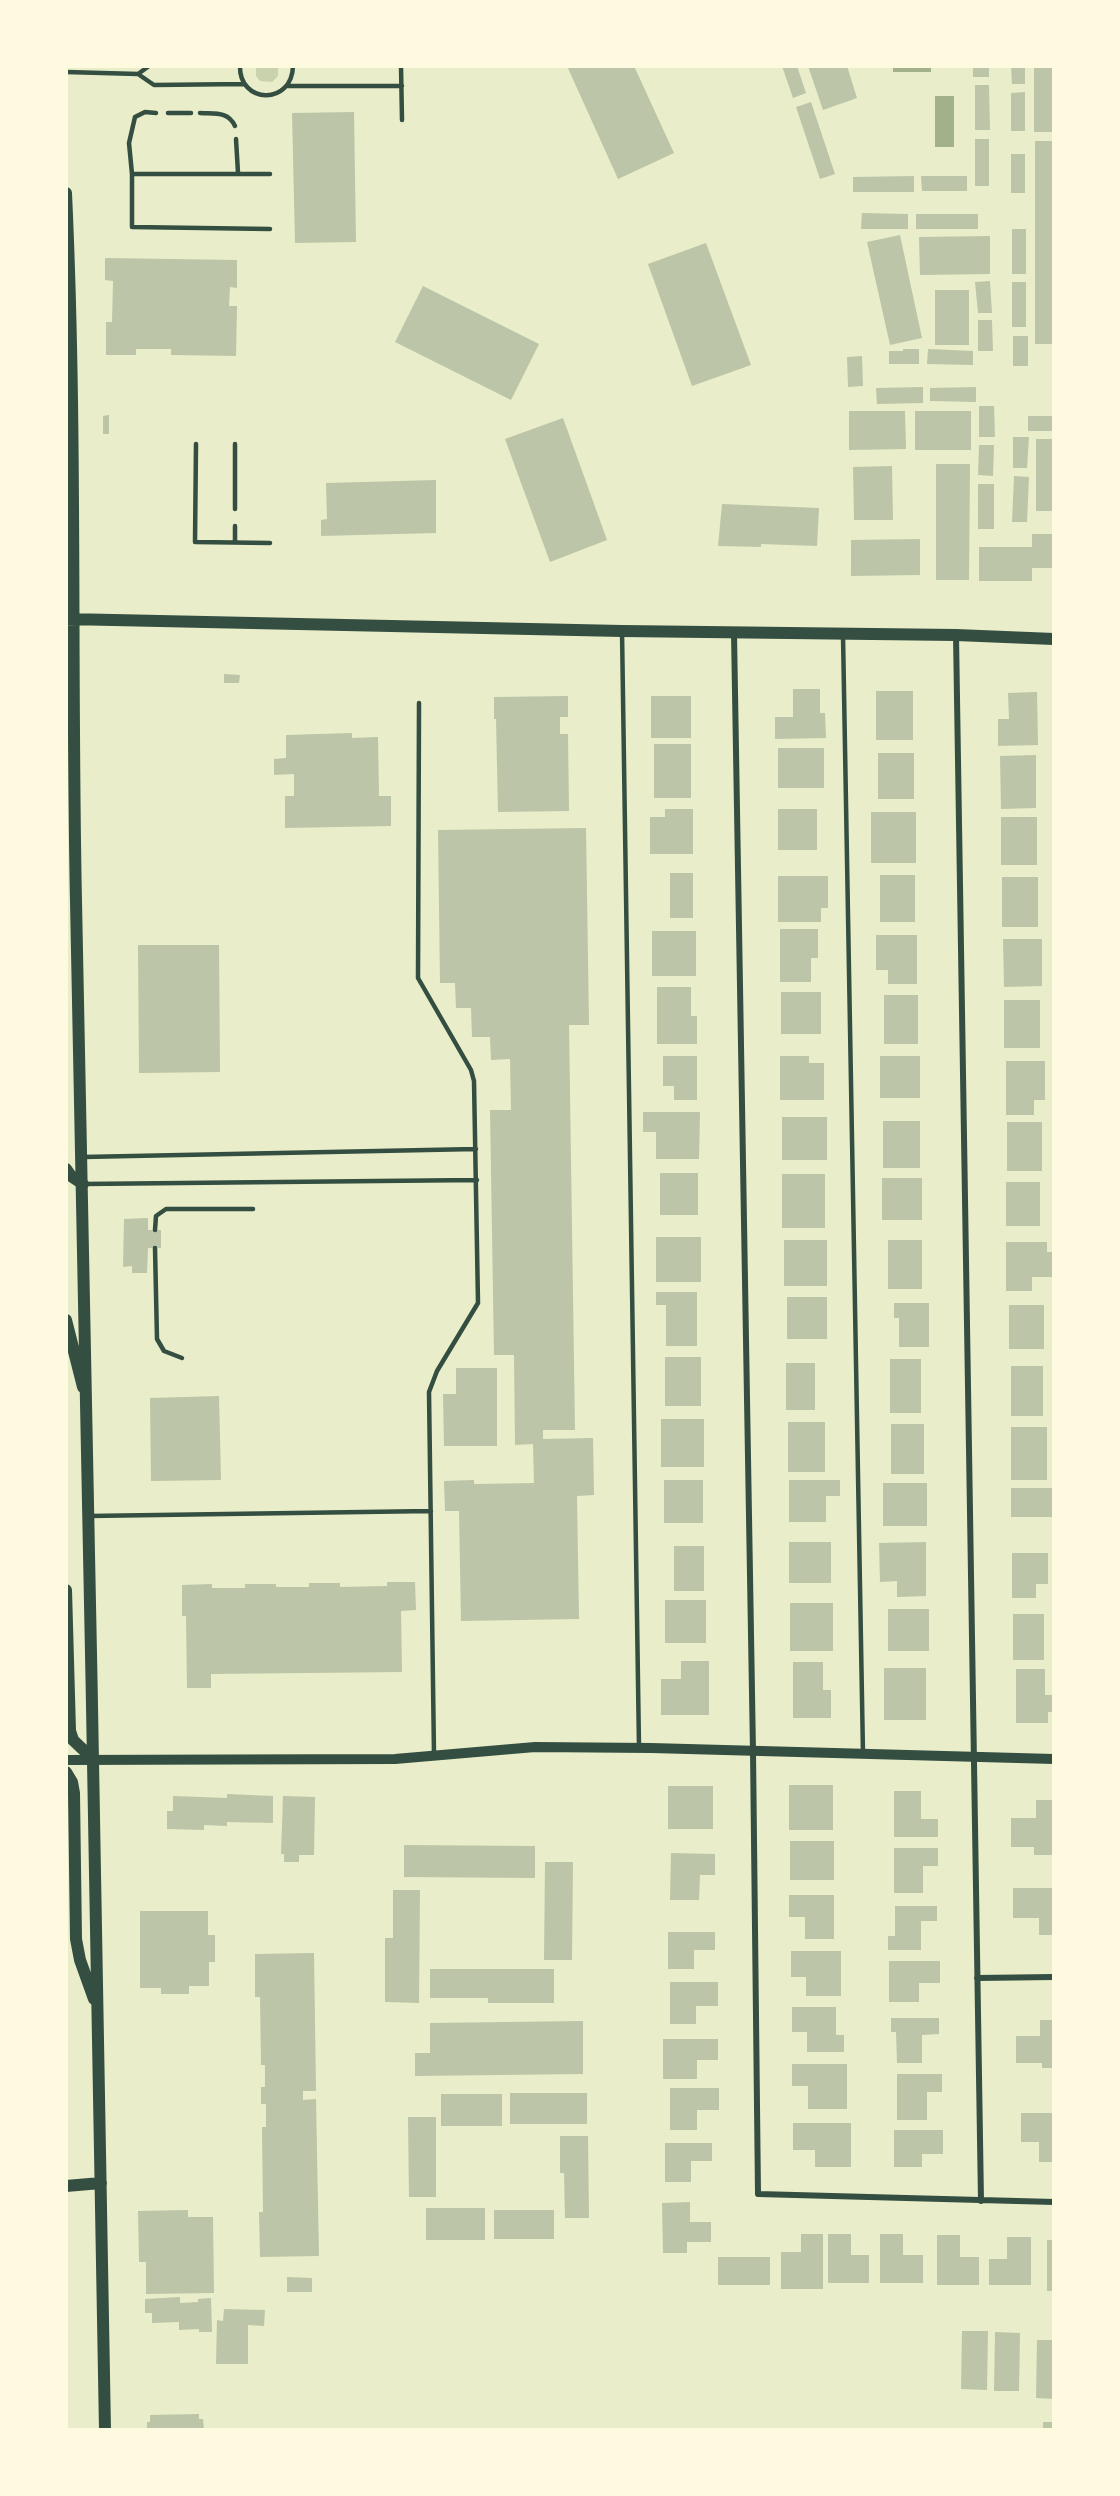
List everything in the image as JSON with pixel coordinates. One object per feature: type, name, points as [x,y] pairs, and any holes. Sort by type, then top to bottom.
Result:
[{"type":"main road","points":[[66,193],[72,332],[69,620],[83,1157],[105,2430]]},
{"type":"main road","points":[[69,620],[956,635],[1054,639]]},
{"type":"main road","points":[[66,1169],[71,1176],[83,1184]]},
{"type":"main road","points":[[66,1320],[88,1409]]},
{"type":"main road","points":[[66,1590],[70,1731],[73,1740],[94,1760]]},
{"type":"main road","points":[[66,1772],[72,1782],[74,1793],[76,1939],[80,1960],[98,2009]]},
{"type":"main road","points":[[66,2186],[101,2183]]},
{"type":"street","points":[[734,632],[758,2194],[1054,2202]]},
{"type":"street","points":[[956,635],[981,2201]]},
{"type":"street","points":[[66,1760],[281,1761],[434,1755],[535,1747],[1054,1759]]},
{"type":"street","points":[[977,1978],[1054,1977]]},
{"type":"lane","points":[[138,74],[149,66]]},
{"type":"lane","points":[[240,66],[240,77],[244,84],[255,93],[262,95],[276,94],[287,86],[291,80],[293,66]]},
{"type":"lane","points":[[401,66],[402,120]]},
{"type":"lane","points":[[66,72],[138,74],[154,85],[244,84]]},
{"type":"lane","points":[[287,86],[402,86]]},
{"type":"lane","points":[[156,113],[145,112],[135,117],[129,143],[132,174],[132,227],[270,229]]},
{"type":"lane","points":[[168,113],[191,113]]},
{"type":"lane","points":[[200,113],[224,114],[232,119],[236,126]]},
{"type":"lane","points":[[236,139],[238,173]]},
{"type":"lane","points":[[132,174],[270,174]]},
{"type":"lane","points":[[196,444],[195,542],[270,543]]},
{"type":"lane","points":[[235,444],[235,508]]},
{"type":"lane","points":[[234,542],[235,526]]},
{"type":"lane","points":[[622,631],[639,1748]]},
{"type":"lane","points":[[843,633],[863,1754]]},
{"type":"lane","points":[[419,703],[418,978],[473,1076],[477,1180],[478,1303],[437,1371],[429,1392],[434,1755]]},
{"type":"lane","points":[[83,1157],[476,1149]]},
{"type":"lane","points":[[83,1184],[477,1180]]},
{"type":"lane","points":[[155,1230],[156,1216],[166,1209],[253,1209]]},
{"type":"lane","points":[[155,1248],[157,1339],[164,1351],[182,1358]]},
{"type":"lane","points":[[89,1516],[432,1511]]},
{"type":"shaded area","points":[[256,66],[278,66],[278,76],[272,82],[260,81],[256,76]]},
{"type":"shaded area","points":[[893,66],[931,66],[931,72],[893,72]]},
{"type":"shaded area","points":[[935,96],[954,96],[954,147],[935,147]]},
{"type":"building","points":[[567,66],[634,66],[674,153],[618,179]]},
{"type":"building","points":[[782,66],[797,66],[806,93],[793,98]]},
{"type":"building","points":[[808,66],[847,66],[857,98],[823,110]]},
{"type":"building","points":[[973,66],[989,66],[989,77],[973,77]]},
{"type":"building","points":[[1011,66],[1025,66],[1025,84],[1012,84]]},
{"type":"building","points":[[1034,66],[1054,66],[1054,132],[1034,132]]},
{"type":"building","points":[[975,85],[989,85],[990,130],[975,130]]},
{"type":"building","points":[[1025,92],[1025,131],[1011,131],[1011,93]]},
{"type":"building","points":[[811,102],[835,174],[820,179],[796,107]]},
{"type":"building","points":[[354,112],[356,242],[295,243],[292,113]]},
{"type":"building","points":[[975,139],[989,139],[989,186],[975,186]]},
{"type":"building","points":[[1035,141],[1054,141],[1054,344],[1035,344]]},
{"type":"building","points":[[1011,154],[1025,154],[1025,193],[1011,193]]},
{"type":"building","points":[[914,176],[914,192],[853,192],[853,177]]},
{"type":"building","points":[[921,176],[967,176],[967,191],[922,191]]},
{"type":"building","points":[[862,213],[908,214],[908,229],[861,229]]},
{"type":"building","points":[[916,214],[978,214],[978,229],[916,229]]},
{"type":"building","points":[[1012,229],[1026,229],[1026,274],[1012,274]]},
{"type":"building","points":[[900,235],[922,338],[890,345],[867,242]]},
{"type":"building","points":[[990,236],[990,274],[920,275],[919,237]]},
{"type":"building","points":[[706,243],[751,365],[692,386],[648,264]]},
{"type":"building","points":[[105,258],[237,260],[237,288],[230,287],[229,306],[237,306],[236,356],[171,355],[171,349],[136,349],[136,355],[106,355],[106,322],[112,322],[113,281],[105,280]]},
{"type":"building","points":[[990,281],[992,313],[978,313],[975,282]]},
{"type":"building","points":[[1012,282],[1026,282],[1026,327],[1012,327]]},
{"type":"building","points":[[423,286],[539,344],[511,400],[395,342]]},
{"type":"building","points":[[935,290],[969,290],[969,345],[935,345]]},
{"type":"building","points":[[978,320],[992,320],[993,351],[978,351]]},
{"type":"building","points":[[1013,336],[1028,336],[1028,366],[1013,366]]},
{"type":"building","points":[[903,349],[919,349],[919,364],[889,364],[889,351],[903,351]]},
{"type":"building","points":[[928,349],[973,351],[973,365],[927,364]]},
{"type":"building","points":[[862,356],[863,386],[848,387],[847,357]]},
{"type":"building","points":[[923,387],[923,403],[877,404],[876,388]]},
{"type":"building","points":[[976,387],[976,402],[930,401],[930,388]]},
{"type":"building","points":[[979,406],[994,406],[995,437],[979,437]]},
{"type":"building","points":[[849,411],[905,411],[906,449],[849,450]]},
{"type":"building","points":[[915,411],[971,411],[971,450],[915,450]]},
{"type":"building","points":[[109,415],[109,434],[103,434],[103,416]]},
{"type":"building","points":[[1028,416],[1054,416],[1054,431],[1028,431]]},
{"type":"building","points":[[563,418],[607,540],[550,562],[505,439]]},
{"type":"building","points":[[1013,437],[1029,437],[1027,468],[1013,468]]},
{"type":"building","points":[[1036,439],[1054,439],[1054,511],[1036,511]]},
{"type":"building","points":[[979,445],[994,445],[993,476],[978,475]]},
{"type":"building","points":[[936,464],[970,464],[969,580],[936,580]]},
{"type":"building","points":[[892,466],[893,520],[854,520],[853,467]]},
{"type":"building","points":[[1014,476],[1029,477],[1027,522],[1012,522]]},
{"type":"building","points":[[436,480],[436,533],[321,536],[321,520],[327,519],[326,483]]},
{"type":"building","points":[[978,484],[994,484],[994,529],[978,529]]},
{"type":"building","points":[[722,504],[819,508],[817,546],[761,544],[761,547],[718,546]]},
{"type":"building","points":[[1032,534],[1054,534],[1054,568],[1032,568],[1032,581],[979,581],[979,547],[1032,547]]},
{"type":"building","points":[[920,539],[920,575],[851,576],[851,540]]},
{"type":"building","points":[[224,674],[240,675],[239,683],[224,683]]},
{"type":"building","points":[[793,689],[820,689],[820,713],[825,713],[826,738],[775,739],[775,717],[793,717]]},
{"type":"building","points":[[876,691],[913,691],[913,740],[876,740]]},
{"type":"building","points":[[1037,692],[1038,745],[998,746],[998,719],[1009,719],[1008,693]]},
{"type":"building","points":[[568,696],[568,717],[560,717],[560,734],[568,734],[569,811],[498,812],[494,697]]},
{"type":"building","points":[[651,696],[691,696],[691,738],[651,738]]},
{"type":"building","points":[[352,733],[352,738],[378,737],[379,796],[391,796],[391,826],[285,828],[285,796],[294,796],[294,774],[274,775],[274,759],[286,758],[286,735]]},
{"type":"building","points":[[654,744],[691,744],[691,798],[654,798]]},
{"type":"building","points":[[778,748],[824,748],[824,788],[778,788]]},
{"type":"building","points":[[878,753],[914,753],[914,799],[878,799]]},
{"type":"building","points":[[1036,755],[1036,808],[1001,809],[1000,756]]},
{"type":"building","points":[[665,809],[693,809],[693,854],[650,854],[650,817],[665,817]]},
{"type":"building","points":[[778,809],[817,809],[817,850],[778,850]]},
{"type":"building","points":[[871,812],[916,812],[916,863],[871,863]]},
{"type":"building","points":[[1001,817],[1037,817],[1037,865],[1001,865]]},
{"type":"building","points":[[586,828],[589,1025],[569,1025],[575,1430],[543,1430],[543,1439],[593,1438],[594,1495],[577,1496],[579,1619],[461,1621],[459,1511],[445,1511],[444,1481],[474,1480],[474,1484],[534,1483],[533,1444],[515,1445],[514,1355],[494,1355],[490,1110],[511,1110],[510,1059],[491,1060],[490,1037],[472,1037],[471,1008],[456,1008],[455,983],[440,983],[438,830]]},
{"type":"building","points":[[670,873],[693,873],[693,918],[670,918]]},
{"type":"building","points":[[880,875],[915,875],[915,922],[880,922]]},
{"type":"building","points":[[778,876],[828,876],[828,908],[821,908],[821,922],[778,922]]},
{"type":"building","points":[[1002,877],[1038,877],[1038,927],[1002,927]]},
{"type":"building","points":[[780,929],[818,929],[818,958],[811,958],[811,982],[780,982]]},
{"type":"building","points":[[652,931],[696,931],[696,976],[652,976]]},
{"type":"building","points":[[876,935],[917,935],[917,984],[888,984],[888,970],[876,970]]},
{"type":"building","points":[[1003,939],[1042,939],[1042,986],[1004,987]]},
{"type":"building","points":[[138,945],[219,945],[220,1072],[139,1073]]},
{"type":"building","points":[[657,987],[691,987],[691,1016],[697,1016],[697,1044],[657,1044]]},
{"type":"building","points":[[781,992],[821,992],[821,1034],[781,1034]]},
{"type":"building","points":[[884,995],[918,995],[918,1044],[884,1044]]},
{"type":"building","points":[[1004,1000],[1040,1000],[1040,1048],[1004,1048]]},
{"type":"building","points":[[663,1056],[697,1056],[697,1100],[674,1100],[674,1086],[663,1086]]},
{"type":"building","points":[[780,1056],[809,1056],[809,1063],[824,1063],[824,1100],[780,1100]]},
{"type":"building","points":[[880,1056],[920,1056],[920,1098],[880,1098]]},
{"type":"building","points":[[1006,1061],[1045,1061],[1045,1100],[1034,1100],[1034,1115],[1006,1115]]},
{"type":"building","points":[[643,1112],[700,1112],[699,1159],[656,1159],[656,1132],[643,1132]]},
{"type":"building","points":[[782,1117],[827,1117],[827,1160],[782,1160]]},
{"type":"building","points":[[883,1121],[920,1121],[920,1168],[883,1168]]},
{"type":"building","points":[[1007,1122],[1042,1122],[1042,1171],[1007,1171]]},
{"type":"building","points":[[660,1173],[698,1173],[698,1215],[660,1215]]},
{"type":"building","points":[[782,1174],[825,1174],[825,1228],[782,1228]]},
{"type":"building","points":[[882,1178],[922,1178],[922,1220],[882,1220]]},
{"type":"building","points":[[1006,1182],[1040,1182],[1040,1226],[1006,1226]]},
{"type":"building","points":[[148,1218],[148,1230],[161,1230],[161,1248],[148,1248],[147,1273],[132,1273],[132,1266],[123,1267],[124,1219]]},
{"type":"building","points":[[656,1237],[701,1237],[701,1282],[656,1282]]},
{"type":"building","points":[[784,1240],[827,1240],[827,1286],[784,1286]]},
{"type":"building","points":[[888,1240],[922,1240],[922,1289],[888,1289]]},
{"type":"building","points":[[1006,1242],[1047,1242],[1047,1252],[1054,1252],[1054,1277],[1032,1277],[1032,1291],[1006,1291]]},
{"type":"building","points":[[656,1292],[697,1292],[697,1346],[666,1346],[666,1305],[656,1305]]},
{"type":"building","points":[[787,1297],[827,1297],[827,1339],[787,1339]]},
{"type":"building","points":[[894,1303],[929,1303],[929,1347],[899,1347],[899,1318],[894,1318]]},
{"type":"building","points":[[1009,1305],[1044,1305],[1044,1349],[1009,1349]]},
{"type":"building","points":[[665,1357],[701,1357],[701,1406],[665,1406]]},
{"type":"building","points":[[890,1359],[921,1359],[921,1413],[890,1413]]},
{"type":"building","points":[[786,1363],[815,1363],[815,1410],[786,1410]]},
{"type":"building","points":[[1011,1366],[1043,1366],[1043,1416],[1011,1416]]},
{"type":"building","points":[[456,1368],[497,1368],[497,1446],[444,1446],[443,1394],[456,1394]]},
{"type":"building","points":[[219,1396],[221,1480],[151,1481],[150,1398]]},
{"type":"building","points":[[661,1419],[704,1419],[704,1467],[661,1467]]},
{"type":"building","points":[[788,1422],[825,1422],[825,1472],[788,1472]]},
{"type":"building","points":[[891,1424],[924,1424],[924,1474],[891,1474]]},
{"type":"building","points":[[1011,1427],[1047,1427],[1047,1480],[1011,1480]]},
{"type":"building","points":[[664,1480],[703,1480],[703,1523],[664,1523]]},
{"type":"building","points":[[789,1480],[840,1480],[840,1496],[826,1496],[826,1522],[789,1522]]},
{"type":"building","points":[[883,1483],[927,1483],[927,1526],[883,1526]]},
{"type":"building","points":[[1011,1488],[1052,1488],[1052,1517],[1011,1517]]},
{"type":"building","points":[[789,1542],[831,1542],[831,1583],[789,1583]]},
{"type":"building","points":[[926,1542],[926,1596],[897,1597],[897,1581],[880,1582],[879,1543]]},
{"type":"building","points":[[674,1546],[704,1546],[704,1591],[674,1591]]},
{"type":"building","points":[[1012,1553],[1048,1553],[1048,1584],[1036,1584],[1036,1598],[1012,1598]]},
{"type":"building","points":[[387,1582],[415,1582],[416,1610],[401,1611],[402,1672],[211,1674],[211,1688],[187,1688],[186,1616],[182,1616],[182,1585],[212,1584],[212,1588],[245,1588],[245,1584],[309,1587],[309,1583],[340,1583],[340,1587],[387,1586]]},
{"type":"building","points":[[665,1600],[706,1600],[706,1643],[665,1643]]},
{"type":"building","points":[[790,1603],[833,1603],[833,1651],[790,1651]]},
{"type":"building","points":[[888,1609],[929,1609],[929,1651],[888,1651]]},
{"type":"building","points":[[1013,1614],[1044,1614],[1044,1660],[1013,1660]]},
{"type":"building","points":[[681,1661],[709,1661],[709,1715],[661,1715],[661,1679],[681,1679]]},
{"type":"building","points":[[793,1662],[823,1662],[823,1690],[831,1690],[831,1718],[793,1718]]},
{"type":"building","points":[[884,1668],[926,1668],[926,1720],[884,1720]]},
{"type":"building","points":[[1016,1669],[1045,1669],[1045,1695],[1053,1695],[1053,1712],[1048,1712],[1048,1723],[1016,1723]]},
{"type":"building","points":[[789,1785],[833,1785],[833,1830],[789,1830]]},
{"type":"building","points":[[668,1786],[713,1786],[713,1829],[668,1829]]},
{"type":"building","points":[[894,1791],[921,1791],[921,1819],[938,1819],[938,1837],[894,1837]]},
{"type":"building","points":[[227,1794],[273,1796],[273,1823],[227,1822],[227,1826],[204,1825],[204,1830],[167,1829],[167,1811],[173,1811],[173,1796],[227,1798]]},
{"type":"building","points":[[283,1796],[315,1797],[314,1855],[299,1855],[299,1862],[284,1862],[284,1854],[281,1854]]},
{"type":"building","points":[[1036,1800],[1054,1800],[1054,1855],[1034,1855],[1034,1847],[1011,1847],[1011,1818],[1036,1818]]},
{"type":"building","points":[[790,1841],[834,1841],[834,1880],[790,1880]]},
{"type":"building","points":[[404,1845],[535,1846],[535,1878],[404,1877]]},
{"type":"building","points":[[894,1848],[938,1848],[938,1866],[923,1866],[923,1893],[894,1893]]},
{"type":"building","points":[[671,1853],[715,1854],[715,1875],[700,1875],[699,1900],[670,1900]]},
{"type":"building","points":[[545,1862],[573,1862],[572,1960],[544,1960]]},
{"type":"building","points":[[1013,1888],[1054,1888],[1054,1935],[1039,1935],[1039,1918],[1013,1918]]},
{"type":"building","points":[[393,1890],[420,1890],[419,2003],[385,2002],[385,1938],[393,1938]]},
{"type":"building","points":[[789,1895],[834,1895],[834,1939],[805,1939],[805,1917],[789,1917]]},
{"type":"building","points":[[895,1906],[937,1906],[937,1921],[921,1921],[921,1950],[888,1950],[888,1936],[895,1936]]},
{"type":"building","points":[[140,1911],[208,1911],[208,1935],[215,1935],[215,1962],[209,1962],[209,1986],[189,1986],[189,1994],[161,1994],[161,1988],[140,1988]]},
{"type":"building","points":[[668,1932],[715,1932],[715,1950],[694,1950],[694,1969],[668,1969]]},
{"type":"building","points":[[791,1951],[841,1951],[841,1996],[806,1996],[806,1977],[791,1977]]},
{"type":"building","points":[[314,1953],[316,2091],[303,2091],[303,2100],[316,2099],[319,2256],[260,2257],[259,2212],[263,2212],[262,2127],[266,2127],[266,2104],[261,2104],[261,2087],[265,2087],[265,2065],[261,2065],[260,1997],[255,1997],[255,1954]]},
{"type":"building","points":[[889,1961],[940,1961],[940,1983],[919,1983],[919,2002],[889,2002]]},
{"type":"building","points":[[430,1969],[554,1969],[554,2003],[488,2003],[488,1998],[430,1998]]},
{"type":"building","points":[[670,1982],[718,1982],[718,2006],[696,2006],[696,2024],[670,2024]]},
{"type":"building","points":[[792,2007],[836,2007],[836,2035],[844,2035],[844,2052],[807,2052],[807,2032],[792,2032]]},
{"type":"building","points":[[891,2018],[939,2018],[939,2034],[922,2035],[922,2063],[897,2063],[896,2032],[891,2032]]},
{"type":"building","points":[[1040,2020],[1054,2020],[1054,2068],[1042,2068],[1042,2063],[1016,2063],[1016,2036],[1040,2036]]},
{"type":"building","points":[[583,2021],[583,2074],[415,2076],[415,2053],[430,2053],[430,2023]]},
{"type":"building","points":[[663,2039],[718,2039],[718,2060],[697,2060],[697,2079],[663,2079]]},
{"type":"building","points":[[792,2064],[847,2064],[847,2109],[808,2109],[808,2086],[792,2086]]},
{"type":"building","points":[[897,2074],[942,2074],[942,2092],[927,2092],[927,2120],[897,2120]]},
{"type":"building","points":[[670,2088],[719,2088],[719,2110],[697,2110],[697,2130],[670,2130]]},
{"type":"building","points":[[510,2093],[587,2093],[587,2124],[510,2124]]},
{"type":"building","points":[[441,2094],[502,2094],[502,2126],[441,2126]]},
{"type":"building","points":[[1021,2113],[1054,2113],[1054,2162],[1039,2162],[1039,2142],[1021,2142]]},
{"type":"building","points":[[408,2117],[436,2117],[436,2197],[409,2197]]},
{"type":"building","points":[[793,2123],[851,2123],[851,2167],[815,2167],[815,2150],[793,2150]]},
{"type":"building","points":[[894,2130],[943,2130],[943,2154],[922,2154],[922,2167],[894,2167]]},
{"type":"building","points":[[560,2136],[588,2136],[589,2218],[565,2218],[564,2173],[560,2173]]},
{"type":"building","points":[[665,2143],[712,2143],[712,2161],[691,2161],[691,2182],[665,2182]]},
{"type":"building","points":[[690,2202],[690,2222],[711,2222],[711,2242],[687,2242],[687,2253],[663,2253],[662,2203]]},
{"type":"building","points":[[426,2208],[485,2208],[485,2240],[426,2240]]},
{"type":"building","points":[[188,2210],[188,2217],[213,2217],[214,2293],[146,2294],[146,2262],[139,2262],[138,2211]]},
{"type":"building","points":[[494,2210],[554,2210],[554,2239],[494,2239]]},
{"type":"building","points":[[801,2234],[823,2234],[823,2289],[781,2289],[781,2252],[801,2252]]},
{"type":"building","points":[[828,2234],[851,2234],[851,2255],[869,2255],[869,2283],[828,2283]]},
{"type":"building","points":[[880,2234],[903,2234],[903,2255],[923,2255],[923,2283],[880,2283]]},
{"type":"building","points":[[937,2235],[960,2235],[960,2257],[979,2257],[979,2285],[937,2285]]},
{"type":"building","points":[[1007,2237],[1031,2237],[1031,2285],[989,2285],[989,2259],[1007,2259]]},
{"type":"building","points":[[1047,2240],[1054,2240],[1054,2291],[1047,2291]]},
{"type":"building","points":[[718,2257],[770,2257],[770,2285],[718,2285]]},
{"type":"building","points":[[287,2277],[312,2278],[312,2292],[287,2292]]},
{"type":"building","points":[[180,2297],[180,2303],[198,2302],[198,2299],[211,2298],[212,2332],[199,2332],[199,2329],[179,2330],[179,2322],[152,2323],[152,2313],[145,2313],[145,2299]]},
{"type":"building","points":[[224,2309],[265,2310],[264,2326],[248,2325],[248,2364],[216,2364],[217,2320],[223,2321]]},
{"type":"building","points":[[962,2331],[988,2331],[987,2390],[961,2389]]},
{"type":"building","points":[[995,2332],[1020,2333],[1019,2391],[994,2391]]},
{"type":"building","points":[[1037,2340],[1054,2340],[1054,2399],[1036,2398]]},
{"type":"building","points":[[199,2414],[199,2419],[203,2419],[204,2430],[147,2430],[150,2415]]},
{"type":"building","points":[[1043,2422],[1054,2422],[1054,2430],[1043,2430]]}]
